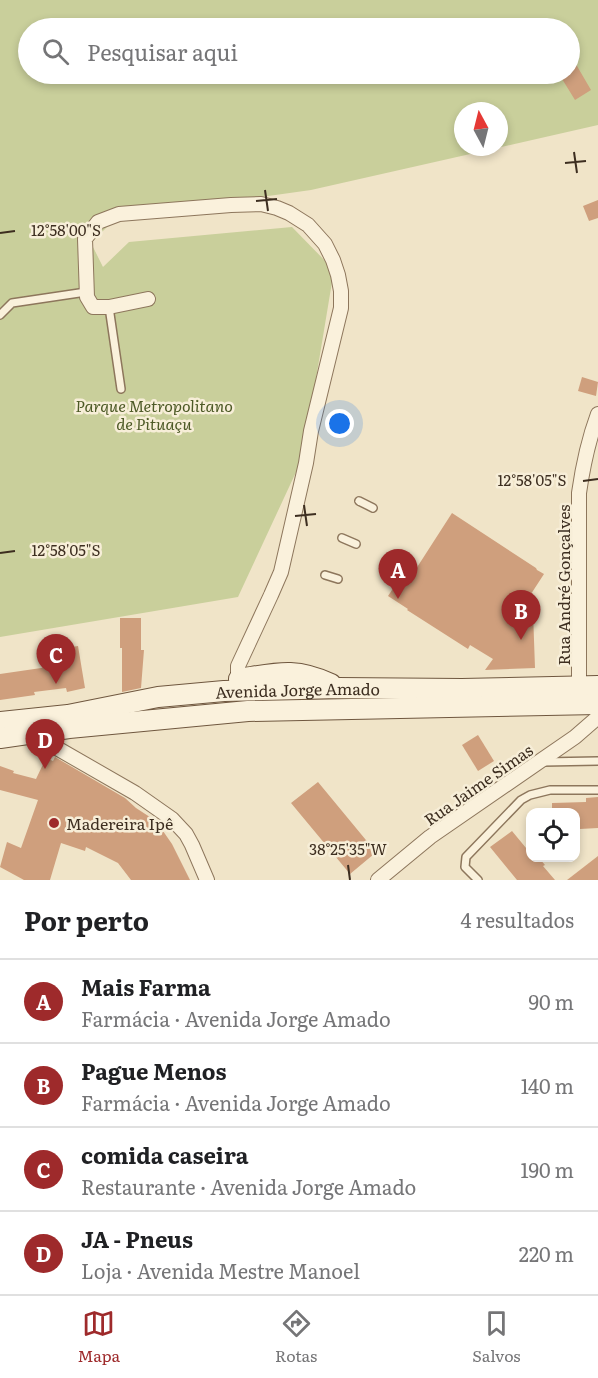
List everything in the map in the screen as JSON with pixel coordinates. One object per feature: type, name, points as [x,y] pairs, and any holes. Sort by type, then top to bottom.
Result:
[{"type":"main road","points":[[208,715],[206,692],[210,685],[238,672],[300,673],[317,677],[338,688]]},
{"type":"main road","name":"Avenida Jorge Amado","points":[[1,725],[26,734],[158,697],[206,692],[253,689],[462,689],[588,686]]},
{"type":"main road","name":"Avenida Jorge Amado","points":[[1,725],[248,711],[598,704]]},
{"type":"street","points":[[148,299],[109,307],[93,307],[86,292],[85,239],[98,222],[119,214],[261,204],[289,213],[308,225],[325,244],[333,260],[342,291],[341,308],[320,391],[281,572],[238,672]]},
{"type":"street","name":"Rua André Gonçalves","points":[[588,686],[579,493],[589,437],[598,414]]},
{"type":"street","name":"Rua Jaime Simas","points":[[378,880],[430,837],[575,737],[598,717]]},
{"type":"street","points":[[26,734],[55,747],[135,794],[172,819],[186,834],[207,880]]},
{"type":"lane","points":[[0,315],[12,303],[86,292]]},
{"type":"lane","points":[[109,307],[121,389]]},
{"type":"lane","points":[[359,501],[373,508]]},
{"type":"lane","points":[[342,538],[356,544]]},
{"type":"lane","points":[[325,575],[338,579]]},
{"type":"lane","points":[[537,762],[598,761]]},
{"type":"lane","points":[[478,880],[465,867],[466,857],[521,800],[538,792],[550,790],[598,790]]},
{"type":"green space","name":"Parque Metropolitano de Pituaçu","points":[[0,0],[598,0],[598,125],[508,145],[508,102],[454,102],[454,156],[461,156],[311,190],[117,217],[91,243],[103,267],[129,242],[292,227],[334,270],[303,457],[238,597],[0,637]]},
{"type":"building","points":[[580,71],[591,90],[575,100],[565,84],[580,84]]},
{"type":"building","points":[[598,200],[598,218],[589,221],[583,206]]},
{"type":"building","points":[[582,377],[598,382],[596,396],[578,391]]},
{"type":"building","points":[[452,513],[544,574],[518,614],[533,612],[535,668],[485,670],[493,659],[470,645],[468,649],[388,596],[398,581],[405,586]]},
{"type":"building","points":[[120,618],[141,618],[141,650],[144,650],[141,688],[122,692],[122,648],[120,648]]},
{"type":"building","points":[[78,646],[85,688],[67,692],[66,688],[34,692],[35,695],[0,700],[0,674],[48,667],[46,649]]},
{"type":"building","points":[[478,735],[494,761],[478,771],[462,745]]},
{"type":"building","points":[[55,757],[125,798],[156,821],[172,844],[190,880],[131,880],[118,863],[86,847],[85,851],[61,843],[50,880],[24,880],[0,867],[7,842],[21,848],[38,800],[0,790],[0,766],[14,771],[13,773],[36,779],[46,758],[53,761]]},
{"type":"building","points":[[318,782],[375,851],[350,874],[291,803]]},
{"type":"building","points":[[598,797],[598,828],[580,829],[580,808],[552,808],[552,803],[586,802],[586,798]]},
{"type":"building","points":[[512,831],[526,848],[526,862],[542,862],[545,865],[543,866],[555,880],[517,880],[490,847]]},
{"type":"building","points":[[598,856],[598,880],[567,880]]},
{"type":"place","name":"Mais Farma","points":[[398,599]]},
{"type":"place","name":"Pague Menos","points":[[521,640]]},
{"type":"place","name":"comida caseira","points":[[56,684]]},
{"type":"place","name":"JA - Pneus","points":[[45,769]]},
{"type":"place","name":"Madereira Ipê","points":[[54,823]]}]
